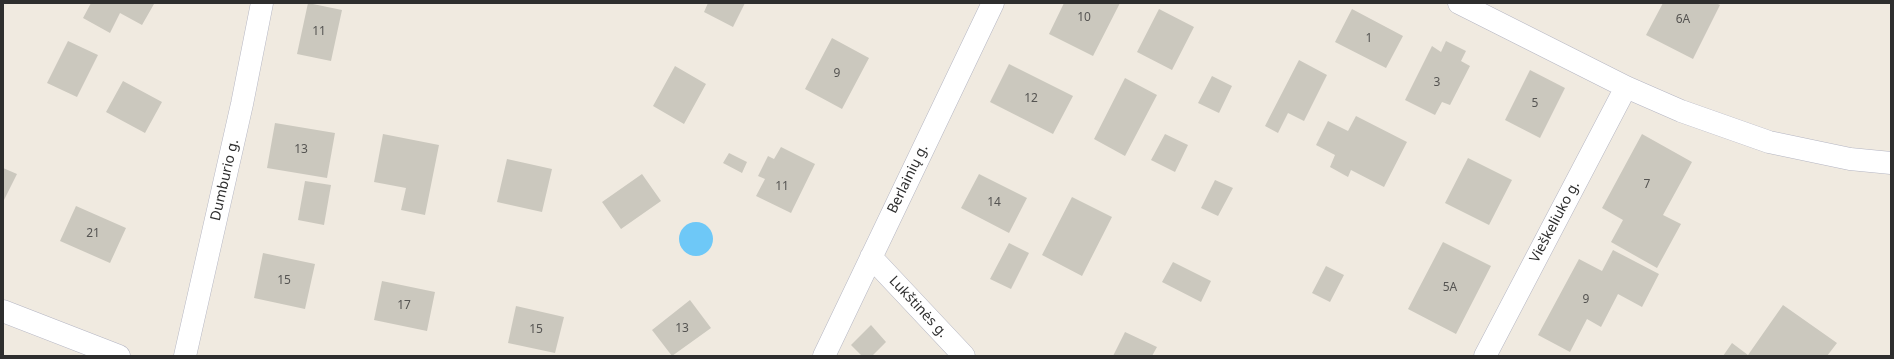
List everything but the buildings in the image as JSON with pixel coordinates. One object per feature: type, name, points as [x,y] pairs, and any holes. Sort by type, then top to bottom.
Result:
[{"type":"street","name":"Dumburio g.","points":[[185,356],[242,104],[262,3]]},
{"type":"street","name":"Berlainių g.","points":[[824,356],[993,3]]},
{"type":"street","points":[[1458,3],[1626,87],[1682,111],[1769,142],[1850,159],[1891,163]]},
{"type":"street","name":"Vieškeliuko g.","points":[[1485,356],[1626,87]]},
{"type":"street","name":"Lukštinės g.","points":[[871,257],[964,356]]},
{"type":"street","points":[[3,311],[119,356]]},
{"type":"water","points":[[693,222],[699,222],[708,227],[712,233],[712,245],[708,251],[699,256],[693,256],[684,251],[679,242],[679,236],[684,227]]}]
